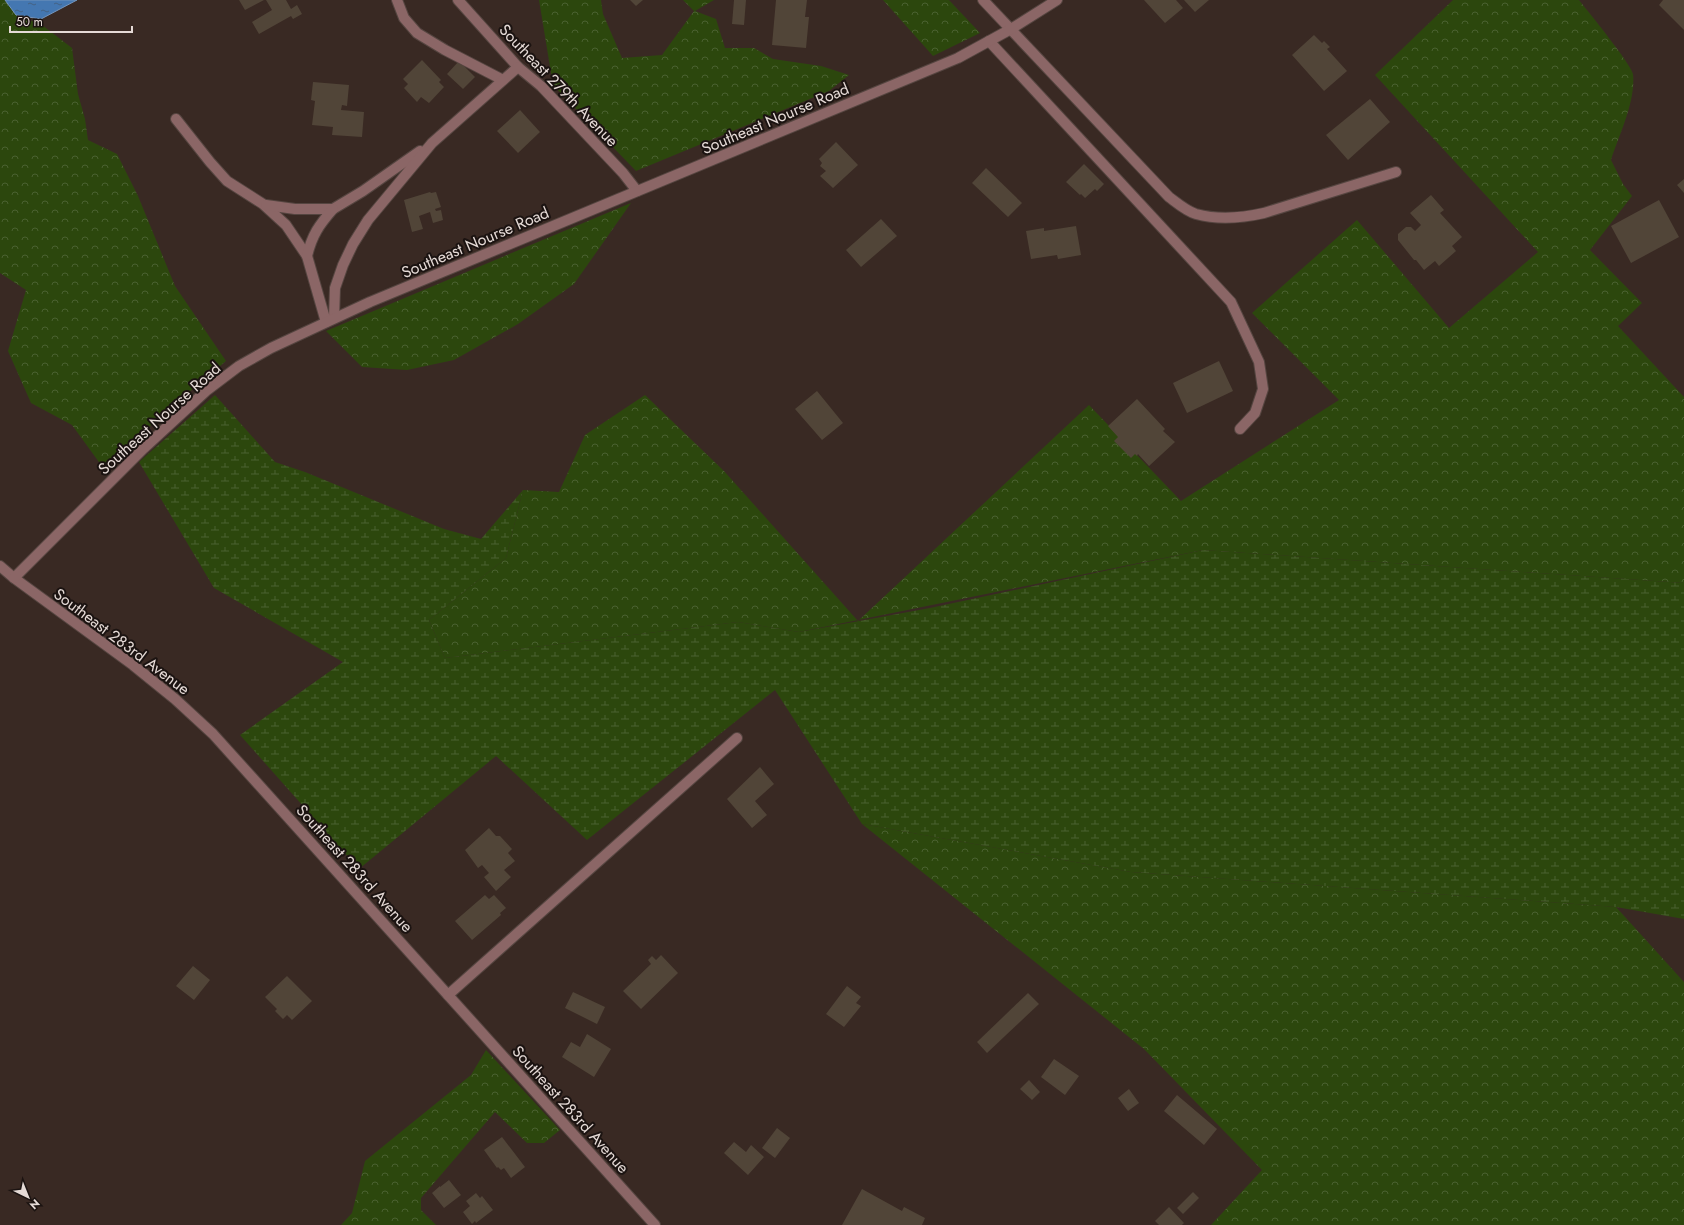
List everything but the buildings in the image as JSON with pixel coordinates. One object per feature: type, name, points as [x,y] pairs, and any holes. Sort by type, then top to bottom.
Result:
[{"type":"street","points":[[397,0],[404,18],[417,33],[445,50],[503,80]]},
{"type":"street","name":"Southeast 279th Avenue","points":[[458,0],[518,67],[541,86],[623,173],[637,191]]},
{"type":"street","points":[[983,0],[1169,197],[1195,213],[1214,217],[1243,218],[1264,213],[1396,172]]},
{"type":"street","name":"Southeast Nourse Road","points":[[14,578],[143,449],[206,391],[239,366],[271,348],[330,320],[958,58],[1011,29],[1057,0]]},
{"type":"street","points":[[989,41],[1231,302],[1259,362],[1263,389],[1255,413],[1240,429]]},
{"type":"street","points":[[307,256],[312,238],[319,224],[333,209],[363,191],[432,143],[518,67]]},
{"type":"street","points":[[176,119],[227,181],[263,204],[286,225],[307,256],[330,320]]},
{"type":"street","points":[[330,320],[335,288],[343,265],[353,244],[368,220],[432,143]]},
{"type":"street","points":[[263,204],[296,209],[333,209]]},
{"type":"street","name":"Southeast 283rd Avenue","points":[[0,566],[14,578],[133,665],[175,699],[213,734],[655,1225]]},
{"type":"street","points":[[448,995],[737,738]]},
{"type":"green space","points":[[0,0],[5,0],[16,15],[42,25],[72,48],[78,94],[85,119],[88,140],[117,154],[138,196],[175,286],[226,361],[163,414],[104,469],[72,425],[31,403],[8,351],[26,290],[0,273]]},
{"type":"green space","points":[[539,0],[601,0],[603,14],[622,58],[662,55],[694,11],[683,0],[714,0],[695,11],[716,19],[725,48],[754,48],[773,59],[821,66],[849,75],[829,91],[636,171],[553,85]]},
{"type":"green space","points":[[883,0],[949,0],[980,33],[933,56]]},
{"type":"green space","points":[[1453,0],[1579,0],[1618,49],[1633,74],[1632,95],[1626,118],[1611,160],[1623,184],[1632,196],[1590,250],[1642,303],[1618,326],[1684,397],[1684,583],[1203,550],[859,620],[1089,405],[1181,501],[1339,400],[1252,313],[1357,220],[1449,328],[1538,252],[1375,75]]},
{"type":"green space","points":[[631,203],[574,284],[518,324],[454,360],[407,370],[362,367],[326,331]]},
{"type":"green space","points":[[215,395],[275,462],[305,472],[444,529],[481,539],[523,490],[506,558],[429,620],[445,658],[738,622],[799,632],[930,608],[1203,550],[1684,583],[1684,919],[1616,907],[1131,872],[862,824],[775,690],[587,840],[496,756],[359,869],[240,735],[343,662],[214,588],[139,462]]},
{"type":"green space","points":[[645,395],[724,471],[857,620],[799,632],[738,622],[445,658],[429,620],[506,558],[523,490],[559,492],[585,435]]},
{"type":"green space","points":[[862,824],[1131,872],[1616,907],[1684,982],[1684,1225],[1211,1225],[1262,1170],[1144,1049]]},
{"type":"green space","points":[[486,1050],[560,1130],[544,1143],[527,1143],[495,1112],[421,1198],[421,1210],[436,1225],[341,1225],[352,1213],[365,1161],[471,1075]]},
{"type":"water","points":[[5,0],[77,0],[41,19],[16,15]]}]
